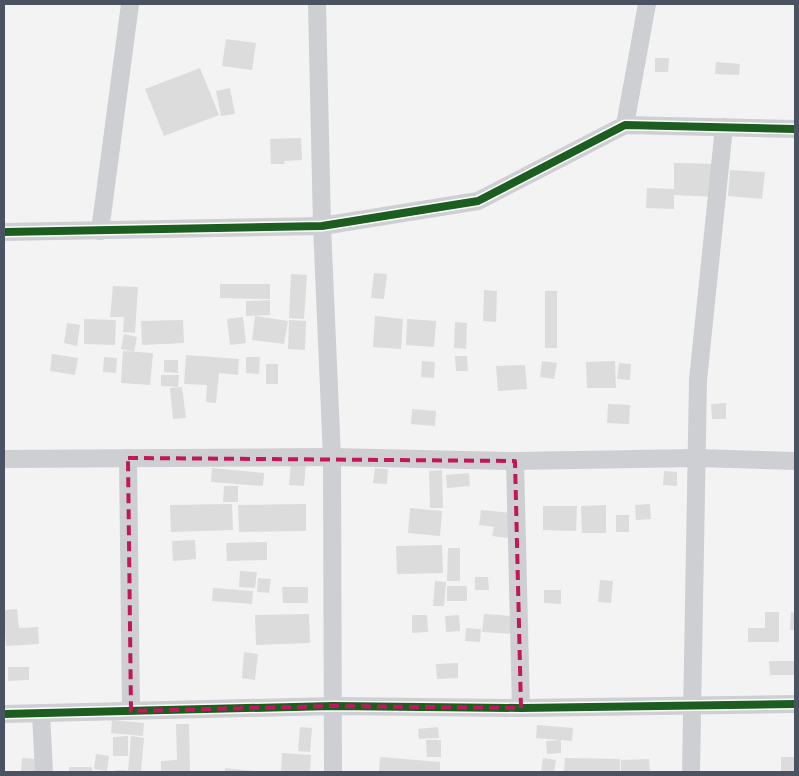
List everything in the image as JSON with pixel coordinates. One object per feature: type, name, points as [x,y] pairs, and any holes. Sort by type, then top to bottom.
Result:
[{"type":"street","points":[[100,231],[130,4]]},
{"type":"street","points":[[317,4],[322,226],[332,457],[333,772]]},
{"type":"street","points":[[625,125],[647,4]]},
{"type":"street","points":[[4,232],[322,226],[478,201],[625,125],[795,129]]},
{"type":"street","points":[[691,772],[698,380],[724,128]]},
{"type":"street","points":[[4,459],[332,457],[515,461],[696,458],[795,461]]},
{"type":"street","points":[[128,458],[131,711]]},
{"type":"street","points":[[515,461],[521,708]]},
{"type":"street","points":[[4,714],[333,706],[521,708],[795,704]]},
{"type":"street","points":[[42,713],[44,772]]},
{"type":"highlighted area","points":[[128,458],[515,461],[521,708],[333,706],[131,711]]},
{"type":"building","points":[[226,39],[256,43],[252,70],[222,66]]},
{"type":"building","points":[[655,58],[669,58],[668,72],[655,72]]},
{"type":"building","points":[[716,62],[740,64],[739,75],[715,74]]},
{"type":"building","points":[[200,68],[219,115],[164,136],[145,89]]},
{"type":"building","points":[[230,88],[235,114],[221,116],[216,91]]},
{"type":"building","points":[[301,138],[302,160],[284,161],[285,164],[271,164],[270,139]]},
{"type":"building","points":[[674,163],[719,164],[718,197],[674,195],[674,209],[646,208],[647,188],[674,189]]},
{"type":"building","points":[[730,170],[765,172],[762,199],[728,196]]},
{"type":"building","points":[[374,273],[387,274],[384,299],[371,298]]},
{"type":"building","points":[[291,274],[307,275],[304,319],[289,318]]},
{"type":"building","points":[[220,284],[270,284],[270,299],[220,298]]},
{"type":"building","points":[[113,286],[138,287],[135,333],[123,332],[124,317],[110,317]]},
{"type":"building","points":[[484,290],[497,291],[496,322],[483,321]]},
{"type":"building","points":[[545,291],[557,291],[557,348],[545,348]]},
{"type":"building","points":[[270,300],[270,315],[246,316],[246,301]]},
{"type":"building","points":[[255,316],[288,321],[284,344],[252,340]]},
{"type":"building","points":[[375,316],[403,319],[401,349],[373,347]]},
{"type":"building","points":[[243,317],[246,343],[230,345],[227,319]]},
{"type":"building","points":[[84,319],[116,320],[115,345],[84,344]]},
{"type":"building","points":[[407,319],[436,321],[434,347],[406,345]]},
{"type":"building","points":[[183,320],[184,343],[142,345],[141,321]]},
{"type":"building","points":[[289,320],[306,321],[305,350],[288,349]]},
{"type":"building","points":[[455,322],[467,323],[466,349],[454,348]]},
{"type":"building","points":[[67,323],[80,325],[77,346],[64,343]]},
{"type":"building","points":[[124,334],[137,337],[134,352],[121,349]]},
{"type":"building","points":[[123,351],[153,353],[150,385],[121,383]]},
{"type":"building","points":[[52,354],[78,358],[75,375],[50,371]]},
{"type":"building","points":[[186,355],[239,359],[238,375],[219,373],[216,403],[206,402],[207,385],[184,384]]},
{"type":"building","points":[[455,356],[467,356],[468,371],[456,371]]},
{"type":"building","points":[[104,357],[117,358],[116,373],[103,372]]},
{"type":"building","points":[[246,357],[260,357],[259,374],[246,373]]},
{"type":"building","points":[[164,360],[178,360],[178,373],[164,372]]},
{"type":"building","points":[[422,361],[435,362],[434,378],[421,377]]},
{"type":"building","points":[[542,361],[557,363],[554,379],[540,377]]},
{"type":"building","points":[[615,361],[616,388],[587,388],[586,362]]},
{"type":"building","points":[[619,363],[631,364],[630,380],[617,379]]},
{"type":"building","points":[[266,364],[278,364],[278,384],[266,384]]},
{"type":"building","points":[[525,365],[527,389],[498,391],[496,366]]},
{"type":"building","points":[[161,375],[179,375],[178,387],[161,386]]},
{"type":"building","points":[[182,387],[186,418],[173,419],[170,388]]},
{"type":"building","points":[[726,403],[726,419],[712,419],[711,404]]},
{"type":"building","points":[[608,404],[630,405],[629,424],[607,423]]},
{"type":"building","points":[[412,409],[436,411],[435,426],[411,424]]},
{"type":"building","points":[[291,462],[306,463],[304,486],[289,485]]},
{"type":"building","points":[[212,468],[264,473],[263,486],[211,482]]},
{"type":"building","points":[[375,468],[388,469],[387,484],[373,483]]},
{"type":"building","points":[[442,470],[443,508],[430,508],[429,471]]},
{"type":"building","points":[[664,471],[677,472],[677,486],[663,485]]},
{"type":"building","points":[[469,473],[470,486],[447,488],[446,475]]},
{"type":"building","points":[[224,486],[238,486],[238,502],[223,502]]},
{"type":"building","points":[[232,504],[233,530],[171,532],[170,505]]},
{"type":"building","points":[[306,504],[306,531],[239,532],[238,505]]},
{"type":"building","points":[[650,504],[651,519],[636,520],[635,505]]},
{"type":"building","points":[[606,505],[606,533],[582,533],[581,506]]},
{"type":"building","points":[[543,506],[577,506],[576,531],[543,530]]},
{"type":"building","points":[[410,508],[442,511],[440,536],[408,533]]},
{"type":"building","points":[[481,510],[512,513],[509,538],[492,536],[494,527],[479,525]]},
{"type":"building","points":[[616,515],[629,515],[629,532],[616,532]]},
{"type":"building","points":[[195,540],[196,559],[173,561],[172,541]]},
{"type":"building","points":[[267,542],[267,560],[227,561],[226,543]]},
{"type":"building","points":[[442,545],[443,573],[397,574],[396,546]]},
{"type":"building","points":[[448,548],[460,548],[460,581],[447,581]]},
{"type":"building","points":[[240,571],[257,572],[255,588],[239,587]]},
{"type":"building","points":[[475,577],[488,577],[489,590],[475,590]]},
{"type":"building","points":[[258,578],[271,579],[269,593],[257,592]]},
{"type":"building","points":[[600,580],[613,581],[611,603],[598,602]]},
{"type":"building","points":[[435,581],[446,582],[444,606],[433,606]]},
{"type":"building","points":[[447,586],[467,586],[467,601],[447,601]]},
{"type":"building","points":[[282,587],[308,587],[308,603],[283,603]]},
{"type":"building","points":[[213,588],[253,591],[252,604],[212,601]]},
{"type":"building","points":[[544,590],[561,590],[561,604],[544,603]]},
{"type":"building","points":[[17,609],[19,628],[38,627],[39,644],[6,646],[4,610]]},
{"type":"building","points":[[765,612],[779,612],[779,642],[748,642],[748,628],[765,628]]},
{"type":"building","points":[[791,612],[795,613],[795,630],[790,630]]},
{"type":"building","points":[[309,614],[310,643],[256,645],[255,615]]},
{"type":"building","points":[[484,614],[513,616],[512,634],[482,632]]},
{"type":"building","points":[[412,615],[427,615],[428,632],[412,633]]},
{"type":"building","points":[[459,615],[460,631],[446,632],[445,616]]},
{"type":"building","points":[[466,628],[481,629],[480,642],[465,641]]},
{"type":"building","points":[[244,652],[258,654],[255,680],[242,678]]},
{"type":"building","points":[[769,661],[795,661],[795,675],[770,675]]},
{"type":"building","points":[[458,663],[458,678],[437,679],[436,664]]},
{"type":"building","points":[[8,667],[29,667],[29,680],[8,681]]},
{"type":"building","points":[[112,720],[144,723],[143,736],[111,733]]},
{"type":"building","points":[[176,724],[189,724],[190,772],[161,772],[161,761],[177,760]]},
{"type":"building","points":[[537,725],[573,728],[572,741],[536,738]]},
{"type":"building","points":[[300,727],[312,728],[310,752],[298,751]]},
{"type":"building","points":[[438,727],[439,738],[419,739],[418,729]]},
{"type":"building","points":[[128,736],[128,756],[113,756],[113,737]]},
{"type":"building","points":[[131,736],[144,738],[141,772],[128,772]]},
{"type":"building","points":[[426,740],[441,740],[441,757],[427,757]]},
{"type":"building","points":[[561,740],[561,753],[547,754],[546,741]]},
{"type":"building","points":[[282,753],[311,755],[310,772],[281,772]]},
{"type":"building","points":[[96,754],[109,756],[107,771],[94,769]]},
{"type":"building","points":[[380,757],[440,762],[440,772],[379,772]]},
{"type":"building","points":[[781,757],[795,757],[795,772],[781,772]]},
{"type":"building","points":[[22,758],[36,759],[35,772],[21,772]]},
{"type":"building","points":[[543,758],[556,760],[554,772],[541,772]]},
{"type":"building","points":[[565,758],[620,759],[620,772],[564,772]]},
{"type":"building","points":[[649,759],[650,772],[621,772],[621,760]]},
{"type":"building","points":[[69,767],[92,767],[92,772],[69,772]]},
{"type":"building","points":[[225,768],[254,771],[254,772],[225,772]]},
{"type":"building","points":[[115,770],[127,770],[127,772],[115,772]]},
{"type":"cycle path","points":[[4,232],[322,226],[478,201],[625,125],[795,129]]},
{"type":"cycle path","points":[[4,714],[333,706],[521,708],[795,704]]}]
